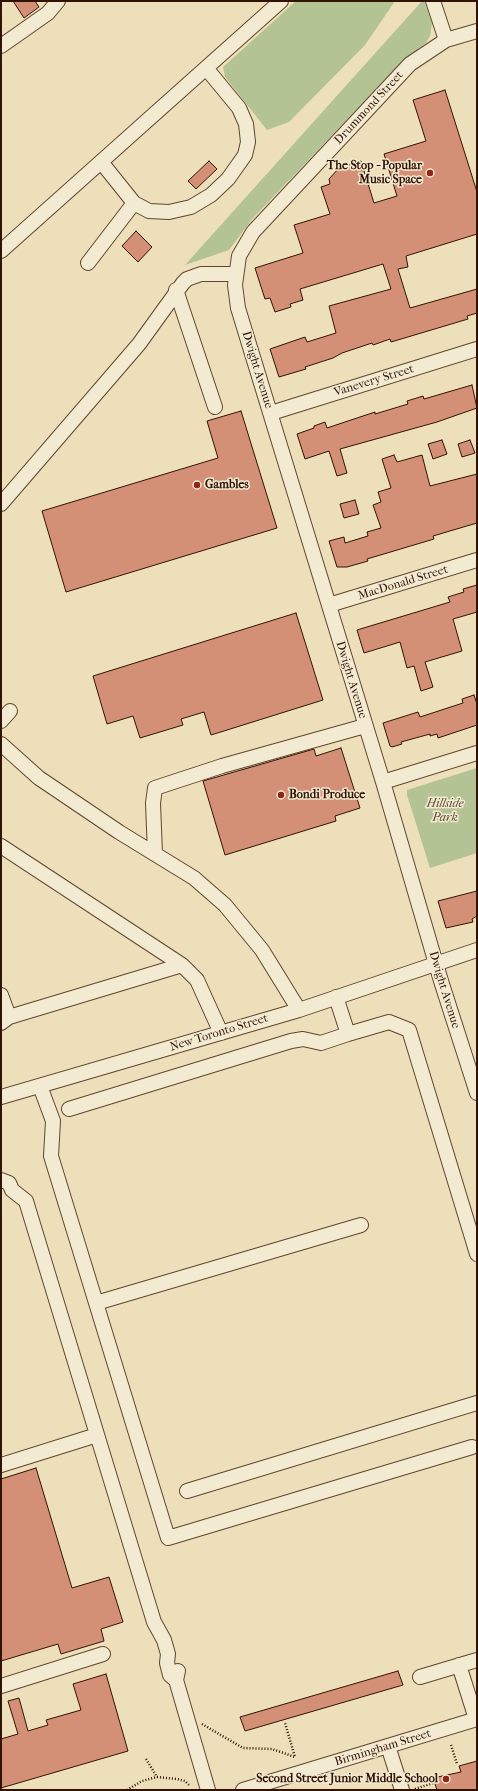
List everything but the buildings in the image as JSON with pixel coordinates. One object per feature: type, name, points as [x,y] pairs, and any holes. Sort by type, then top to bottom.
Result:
[{"type":"street","points":[[1,46],[48,13],[58,1]]},
{"type":"street","points":[[1,251],[102,163],[281,1]]},
{"type":"street","points":[[434,1],[446,40]]},
{"type":"street","name":"Drummond Street","points":[[236,270],[239,256],[253,232],[410,64],[446,40],[477,31]]},
{"type":"street","points":[[102,163],[134,203],[149,211],[169,212],[191,207],[211,195],[228,179],[245,155],[248,142],[246,124],[239,108],[206,68]]},
{"type":"street","points":[[88,263],[134,203]]},
{"type":"street","points":[[1,504],[139,344],[176,290],[188,279],[194,276],[236,270]]},
{"type":"street","name":"Dwight Avenue","points":[[236,270],[236,297],[328,605],[383,782],[436,964],[477,1093]]},
{"type":"street","points":[[176,290],[215,407]]},
{"type":"street","name":"Vanevery Street","points":[[270,413],[477,349]]},
{"type":"street","name":"MacDonald Street","points":[[328,605],[477,560]]},
{"type":"street","points":[[155,854],[153,803],[155,788],[222,766],[365,726]]},
{"type":"street","points":[[1,744],[39,778],[194,878],[225,905],[262,950],[299,1010]]},
{"type":"street","points":[[383,782],[477,753]]},
{"type":"street","points":[[1,846],[182,965],[197,980],[221,1033]]},
{"type":"street","name":"New Toronto Street","points":[[1,1097],[299,1010],[477,950]]},
{"type":"street","points":[[1,995],[5,1020],[182,965]]},
{"type":"street","points":[[336,997],[348,1034]]},
{"type":"street","points":[[69,1108],[291,1040],[303,1039],[321,1043],[389,1022],[409,1030],[477,1254]]},
{"type":"street","points":[[40,1086],[53,1121],[52,1156],[168,1538],[472,1447]]},
{"type":"street","points":[[1,1180],[9,1183],[7,1190],[26,1201],[154,1622],[164,1640],[168,1654],[175,1660],[178,1673],[176,1680],[208,1790]]},
{"type":"street","points":[[96,1303],[361,1225]]},
{"type":"street","points":[[187,1491],[477,1403]]},
{"type":"street","points":[[1,1465],[97,1435]]},
{"type":"street","points":[[1,1686],[103,1654]]},
{"type":"street","points":[[420,1677],[477,1660]]},
{"type":"street","points":[[459,1665],[476,1719]]},
{"type":"street","name":"Birmingham Street","points":[[243,1790],[476,1719]]},
{"type":"street","points":[[388,1746],[407,1790]]},
{"type":"path","points":[[201,1723],[243,1748],[272,1749],[295,1757],[285,1723]]},
{"type":"path","points":[[451,1745],[457,1764]]},
{"type":"path","points":[[146,1759],[157,1777]]},
{"type":"path","points":[[127,1790],[142,1781],[157,1777],[185,1781],[190,1786]]},
{"type":"path","points":[[407,1790],[433,1783]]},
{"type":"green space","points":[[296,1],[395,1],[365,45],[289,122],[267,130],[225,77],[223,67]]},
{"type":"green space","points":[[422,1],[424,1],[432,23],[430,36],[426,43],[407,57],[253,218],[229,250],[185,265]]},
{"type":"green space","name":"Hillside Park","points":[[477,768],[477,853],[430,868],[407,795],[407,790]]},
{"type":"place","name":"The Stop - Popular Music Space","points":[[430,173]]},
{"type":"place","name":"Gambles","points":[[197,485]]},
{"type":"place","name":"Bondi Produce","points":[[281,795]]},
{"type":"place","name":"Second Street Junior Middle School","points":[[446,1779]]}]
